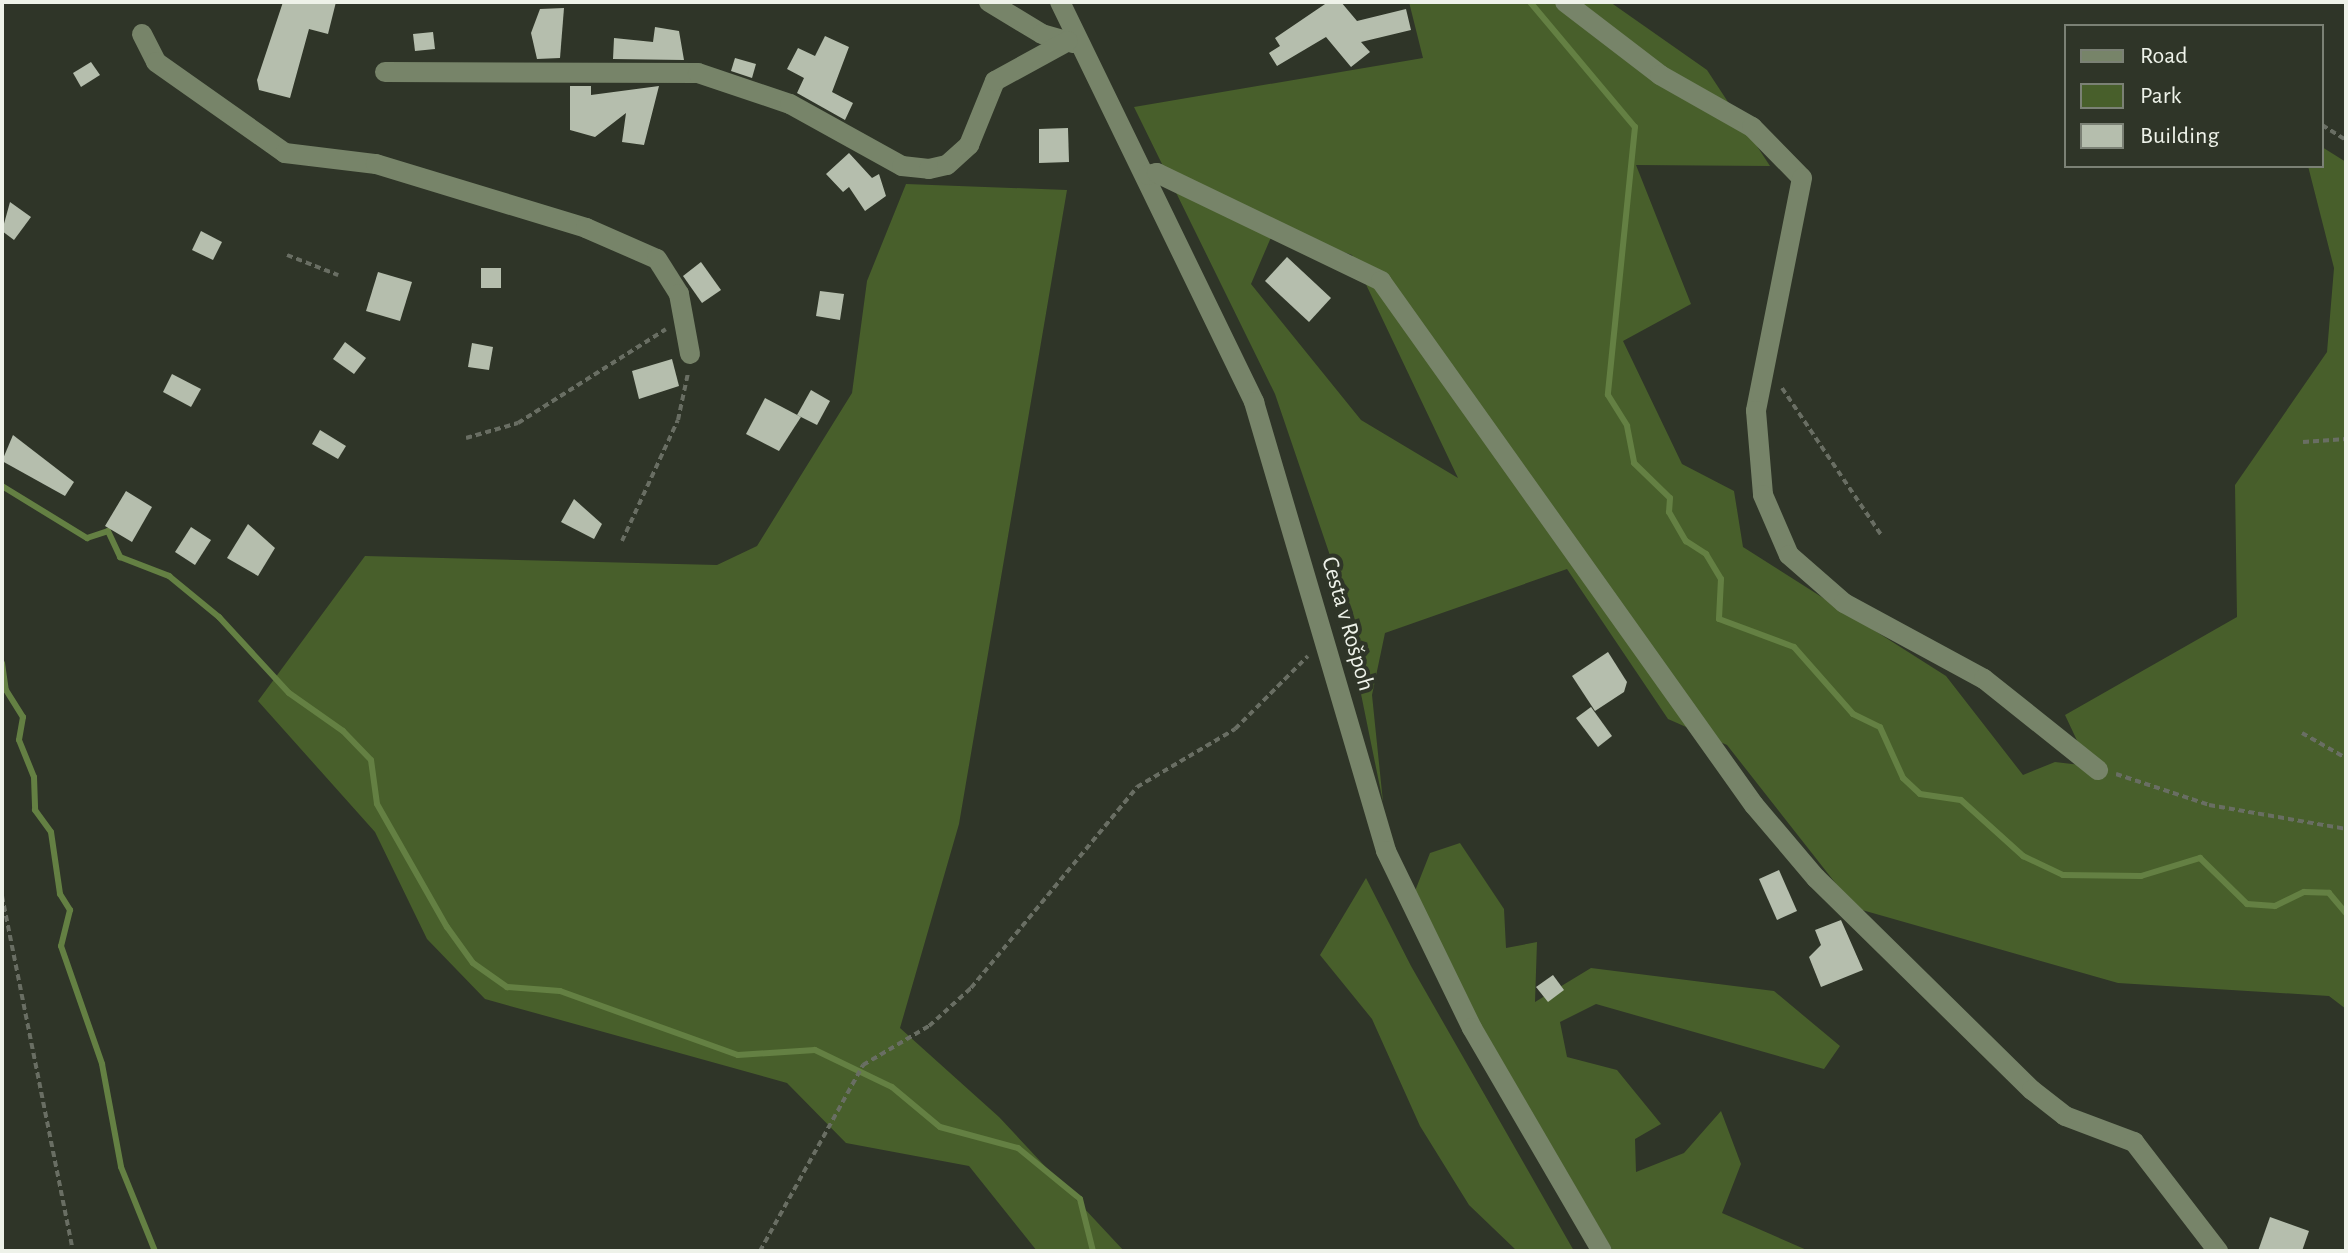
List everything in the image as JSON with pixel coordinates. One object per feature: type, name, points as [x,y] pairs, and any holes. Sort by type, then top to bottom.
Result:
[{"type":"street","points":[[989,2],[1074,42]]},
{"type":"street","name":"Cesta v Rošpoh","points":[[1060,2],[1074,42],[1148,175],[1254,402],[1386,851],[1428,943],[1602,1251]]},
{"type":"street","points":[[1565,2],[1660,75],[1752,127],[1802,178],[1756,411],[1763,495],[1789,555],[1844,603],[1984,679],[2098,770]]},
{"type":"street","points":[[142,34],[156,62],[285,153],[376,164],[647,253],[665,266],[685,318],[690,354]]},
{"type":"street","points":[[385,72],[698,73],[790,104],[893,163],[929,169],[947,165],[969,145],[995,81],[1074,42]]},
{"type":"street","points":[[1148,175],[1157,173],[1381,281],[1745,792],[1816,878],[2032,1090],[2065,1116],[2145,1153],[2218,1251]]},
{"type":"path","points":[[2324,126],[2346,140]]},
{"type":"path","points":[[287,255],[338,275]]},
{"type":"path","points":[[466,438],[518,423],[685,318]]},
{"type":"path","points":[[1766,349],[1796,412],[1881,535]]},
{"type":"path","points":[[622,541],[678,420],[690,354]]},
{"type":"path","points":[[2303,442],[2346,439]]},
{"type":"path","points":[[760,1251],[846,1088],[863,1065],[929,1026],[986,973],[1130,793],[1223,737],[1325,641]]},
{"type":"path","points":[[2302,733],[2346,758]]},
{"type":"path","points":[[2098,770],[2209,805],[2346,829]]},
{"type":"path","points":[[2,896],[73,1251]]},
{"type":"green space","points":[[1409,2],[1610,2],[1707,70],[1770,166],[1636,165],[1691,304],[1623,341],[1682,464],[1734,491],[1743,547],[1946,676],[2023,775],[2055,762],[2089,766],[2065,715],[2237,617],[2235,485],[2327,352],[2334,268],[2309,168],[2324,168],[2324,148],[2346,162],[2346,1009],[2329,996],[2118,983],[1855,908],[1727,745],[1668,719],[1567,569],[1385,633],[1372,695],[1383,802],[1337,576],[1275,394],[1134,107],[1423,58]],"holes":[[[1275,228],[1352,255],[1458,478],[1361,420],[1251,284]]]},
{"type":"green space","points":[[906,184],[1067,190],[959,824],[900,1028],[999,1117],[1124,1251],[1037,1251],[969,1166],[846,1143],[787,1083],[485,999],[427,939],[375,832],[258,701],[365,556],[717,565],[757,546],[852,393],[867,281]]},
{"type":"green space","points":[[1460,843],[1504,909],[1506,948],[1537,942],[1535,1002],[1591,968],[1774,991],[1840,1046],[1824,1069],[1596,1004],[1560,1022],[1567,1057],[1617,1070],[1661,1124],[1635,1139],[1636,1172],[1684,1153],[1721,1111],[1741,1164],[1722,1213],[1809,1251],[1613,1251],[1464,998],[1415,891],[1430,853]]},
{"type":"green space","points":[[1366,878],[1411,966],[1574,1251],[1517,1251],[1469,1205],[1420,1126],[1372,1019],[1320,955]]},
{"type":"building","points":[[283,2],[336,2],[328,34],[309,29],[290,98],[259,90],[257,80]]},
{"type":"building","points":[[1328,2],[1341,2],[1357,21],[1406,9],[1411,30],[1361,42],[1370,52],[1351,67],[1326,37],[1277,66],[1269,53],[1280,46],[1275,38]]},
{"type":"building","points":[[564,8],[560,58],[537,59],[531,33],[540,9]]},
{"type":"building","points":[[655,27],[679,31],[684,60],[613,59],[614,38],[653,42]]},
{"type":"building","points":[[433,32],[435,49],[415,51],[413,34]]},
{"type":"building","points":[[825,36],[849,47],[832,92],[853,103],[845,120],[797,93],[804,78],[787,69],[798,48],[815,56]]},
{"type":"building","points":[[735,58],[756,64],[752,78],[731,71]]},
{"type":"building","points":[[91,62],[100,75],[81,87],[73,73]]},
{"type":"building","points":[[570,86],[591,86],[591,95],[659,86],[644,145],[622,142],[626,113],[595,137],[570,130]]},
{"type":"building","points":[[1068,128],[1069,162],[1039,163],[1039,129]]},
{"type":"building","points":[[849,153],[872,178],[879,174],[886,196],[865,211],[849,187],[843,192],[826,174]]},
{"type":"building","points":[[10,202],[31,217],[14,240],[2,231]]},
{"type":"building","points":[[201,231],[222,242],[213,260],[192,250]]},
{"type":"building","points":[[1287,257],[1331,298],[1309,322],[1265,281]]},
{"type":"building","points":[[701,262],[721,290],[702,303],[683,276]]},
{"type":"building","points":[[481,268],[501,268],[501,288],[481,288]]},
{"type":"building","points":[[378,272],[412,282],[400,321],[366,311]]},
{"type":"building","points":[[820,291],[844,294],[840,320],[816,316]]},
{"type":"building","points":[[345,342],[366,358],[354,374],[333,359]]},
{"type":"building","points":[[472,343],[493,347],[489,370],[468,367]]},
{"type":"building","points":[[672,359],[679,386],[639,399],[632,371]]},
{"type":"building","points":[[172,374],[201,389],[191,407],[163,392]]},
{"type":"building","points":[[811,390],[830,401],[817,425],[797,415]]},
{"type":"building","points":[[765,398],[801,417],[779,451],[746,434]]},
{"type":"building","points":[[320,430],[346,446],[338,459],[312,444]]},
{"type":"building","points":[[13,435],[74,482],[65,496],[2,461]]},
{"type":"building","points":[[126,491],[152,507],[132,542],[105,526]]},
{"type":"building","points":[[574,499],[602,524],[594,539],[561,522]]},
{"type":"building","points":[[248,524],[275,548],[258,576],[227,558]]},
{"type":"building","points":[[191,527],[211,540],[195,565],[175,552]]},
{"type":"building","points":[[1608,652],[1627,682],[1624,692],[1595,711],[1572,676]]},
{"type":"building","points":[[1591,707],[1612,736],[1598,747],[1576,718]]},
{"type":"building","points":[[1779,870],[1797,911],[1777,920],[1759,879]]},
{"type":"building","points":[[1841,920],[1863,970],[1821,987],[1809,957],[1821,945],[1815,930]]},
{"type":"building","points":[[1553,975],[1564,990],[1548,1002],[1536,987]]},
{"type":"building","points":[[2270,1217],[2309,1231],[2302,1251],[2258,1251]]},
{"type":"waterway","points":[[1530,2],[1635,127],[1608,395],[1627,426],[1634,463],[1670,498],[1669,512],[1686,541],[1706,554],[1721,579],[1719,619],[1794,647],[1853,714],[1880,727],[1903,778],[1920,794],[1961,800],[2023,856],[2063,875],[2141,876],[2200,858],[2247,904],[2275,906],[2304,892],[2329,893],[2346,913]]},
{"type":"waterway","points":[[2,486],[87,538],[108,531],[120,557],[169,576],[219,617],[289,693],[343,731],[371,760],[377,804],[447,927],[473,963],[507,987],[560,991],[738,1055],[815,1050],[892,1087],[940,1127],[1018,1148],[1080,1199],[1093,1251]]},
{"type":"waterway","points":[[2,663],[6,690],[23,717],[19,740],[34,777],[35,810],[51,832],[60,894],[70,910],[61,946],[102,1064],[121,1167],[155,1251]]}]
